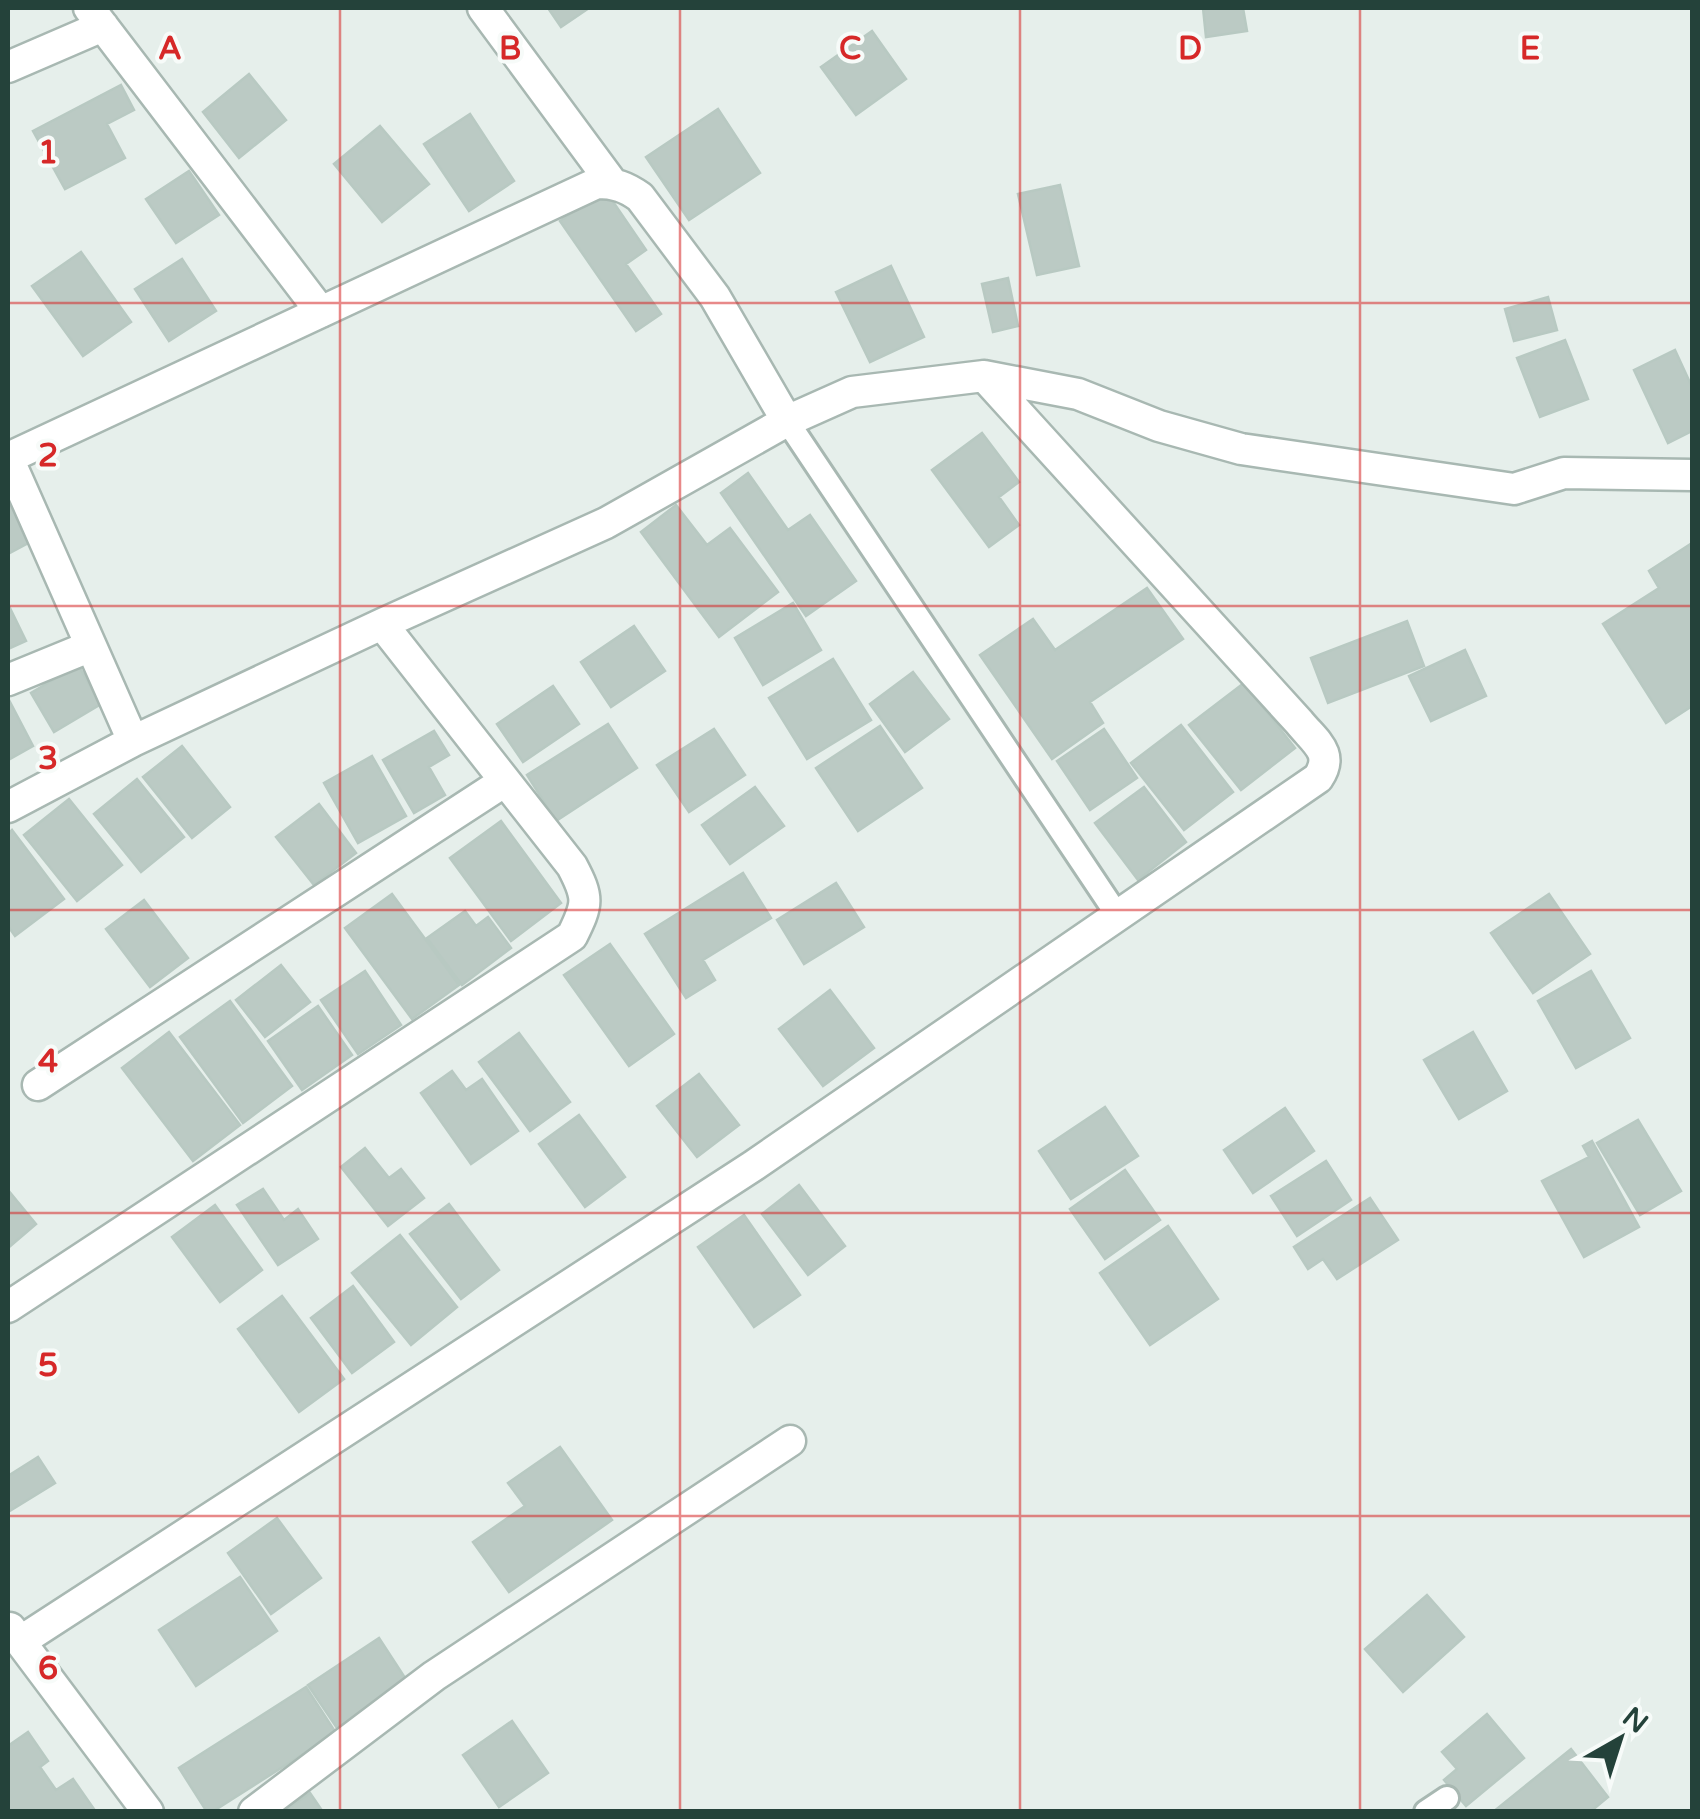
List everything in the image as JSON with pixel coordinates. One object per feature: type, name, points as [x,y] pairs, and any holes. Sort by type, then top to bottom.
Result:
[{"type":"street","points":[[482,8],[612,183]]},
{"type":"street","points":[[8,67],[96,17],[321,312]]},
{"type":"street","points":[[134,741],[8,458],[597,183],[626,187],[640,198],[715,297],[787,421]]},
{"type":"street","points":[[148,1812],[14,1633],[753,1166],[1318,778],[1326,754],[984,376]]},
{"type":"street","points":[[8,807],[134,741],[606,523],[787,421],[852,392],[984,376],[1078,394],[1159,426],[1241,449],[1514,489],[1564,473],[1692,475]]},
{"type":"street","points":[[8,1306],[572,936],[584,914],[585,891],[572,866],[382,624]]},
{"type":"street","points":[[8,680],[91,646]]},
{"type":"street","points":[[38,1086],[504,781]]},
{"type":"street","points":[[254,1812],[434,1676],[790,1440]]},
{"type":"lane","points":[[787,421],[1118,916]]},
{"type":"lane","points":[[1426,1812],[1447,1798]]},
{"type":"building","points":[[548,8],[589,8],[561,27]]},
{"type":"building","points":[[1203,8],[1243,8],[1247,31],[1206,37]]},
{"type":"building","points":[[872,31],[906,79],[856,115],[821,67]]},
{"type":"building","points":[[249,74],[286,120],[239,158],[203,112]]},
{"type":"building","points":[[121,85],[134,110],[107,124],[125,158],[65,189],[33,131]]},
{"type":"building","points":[[718,109],[760,173],[689,220],[646,157]]},
{"type":"building","points":[[470,114],[514,181],[469,211],[424,144]]},
{"type":"building","points":[[380,126],[429,184],[382,222],[334,164]]},
{"type":"building","points":[[189,171],[219,215],[176,243],[146,199]]},
{"type":"building","points":[[1060,185],[1079,266],[1037,275],[1018,194]]},
{"type":"building","points":[[605,190],[646,250],[626,264],[661,314],[636,331],[560,221]]},
{"type":"building","points":[[81,252],[131,322],[83,356],[32,286]]},
{"type":"building","points":[[182,259],[216,311],[169,341],[135,289]]},
{"type":"building","points":[[891,266],[924,337],[870,362],[836,292]]},
{"type":"building","points":[[1008,278],[1018,326],[993,332],[982,284]]},
{"type":"building","points":[[1548,297],[1557,330],[1514,341],[1505,309]]},
{"type":"building","points":[[1565,340],[1588,399],[1540,417],[1517,358]]},
{"type":"building","points":[[1675,350],[1692,387],[1692,431],[1668,443],[1634,370]]},
{"type":"building","points":[[982,433],[1019,482],[999,497],[1019,525],[989,547],[932,470]]},
{"type":"building","points":[[748,473],[788,530],[810,515],[856,581],[806,616],[721,493]]},
{"type":"building","points":[[8,495],[34,540],[8,554]]},
{"type":"building","points":[[676,505],[707,545],[730,528],[778,592],[719,637],[641,532]]},
{"type":"building","points":[[1692,543],[1692,706],[1666,723],[1603,624],[1659,588],[1649,571]]},
{"type":"building","points":[[1147,588],[1183,639],[1090,702],[1103,723],[1052,759],[980,655],[1033,619],[1055,650]]},
{"type":"building","points":[[793,603],[821,650],[763,685],[735,638]]},
{"type":"building","points":[[8,604],[26,641],[8,649]]},
{"type":"building","points":[[1407,621],[1424,666],[1328,703],[1311,658]]},
{"type":"building","points":[[634,626],[665,671],[611,707],[581,662]]},
{"type":"building","points":[[1465,650],[1486,696],[1431,721],[1409,676]]},
{"type":"building","points":[[833,659],[871,720],[807,759],[769,698]]},
{"type":"building","points":[[78,665],[101,704],[54,732],[31,693]]},
{"type":"building","points":[[913,672],[949,719],[905,752],[870,704]]},
{"type":"building","points":[[1244,683],[1295,748],[1241,790],[1189,725]]},
{"type":"building","points":[[553,686],[579,724],[523,762],[497,724]]},
{"type":"building","points":[[8,701],[33,746],[8,760]]},
{"type":"building","points":[[608,724],[637,768],[556,821],[527,775]]},
{"type":"building","points":[[1181,725],[1233,792],[1184,830],[1131,763]]},
{"type":"building","points":[[880,726],[922,788],[858,831],[816,768]]},
{"type":"building","points":[[714,729],[745,775],[689,812],[657,765]]},
{"type":"building","points":[[1104,729],[1137,778],[1090,810],[1057,761]]},
{"type":"building","points":[[434,731],[449,755],[429,767],[445,795],[414,813],[383,760]]},
{"type":"building","points":[[182,746],[230,807],[192,838],[143,777]]},
{"type":"building","points":[[372,756],[406,816],[358,843],[324,783]]},
{"type":"building","points":[[137,779],[184,837],[141,872],[94,814]]},
{"type":"building","points":[[755,787],[784,826],[730,864],[702,825]]},
{"type":"building","points":[[1144,787],[1186,842],[1138,880],[1095,823]]},
{"type":"building","points":[[69,799],[122,865],[77,901],[24,835]]},
{"type":"building","points":[[319,804],[356,853],[314,885],[276,837]]},
{"type":"building","points":[[501,821],[561,903],[511,941],[450,858]]},
{"type":"building","points":[[12,830],[64,899],[15,936],[8,926],[8,834]]},
{"type":"building","points":[[743,873],[771,918],[703,960],[715,980],[686,998],[645,934]]},
{"type":"building","points":[[836,883],[864,927],[804,964],[777,920]]},
{"type":"building","points":[[392,894],[459,985],[412,1019],[345,928]]},
{"type":"building","points":[[1549,894],[1590,954],[1533,993],[1491,933]]},
{"type":"building","points":[[144,900],[188,958],[150,987],[106,929]]},
{"type":"building","points":[[465,911],[476,926],[488,917],[511,948],[462,985],[427,938]]},
{"type":"building","points":[[610,944],[674,1034],[629,1066],[564,975]]},
{"type":"building","points":[[281,965],[310,1002],[265,1037],[236,1000]]},
{"type":"building","points":[[365,971],[401,1025],[358,1054],[321,1000]]},
{"type":"building","points":[[1591,971],[1630,1038],[1576,1068],[1538,1001]]},
{"type":"building","points":[[830,990],[874,1048],[823,1086],[779,1029]]},
{"type":"building","points":[[230,1001],[292,1086],[243,1123],[180,1037]]},
{"type":"building","points":[[318,1006],[352,1055],[302,1090],[268,1041]]},
{"type":"building","points":[[169,1032],[240,1125],[193,1161],[122,1068]]},
{"type":"building","points":[[1473,1032],[1507,1091],[1459,1119],[1424,1060]]},
{"type":"building","points":[[519,1033],[570,1102],[530,1131],[479,1062]]},
{"type":"building","points":[[452,1071],[466,1090],[482,1079],[518,1131],[471,1164],[421,1093]]},
{"type":"building","points":[[699,1074],[739,1125],[697,1157],[657,1106]]},
{"type":"building","points":[[1105,1107],[1138,1156],[1071,1199],[1039,1151]]},
{"type":"building","points":[[1285,1108],[1314,1151],[1253,1193],[1224,1150]]},
{"type":"building","points":[[579,1115],[625,1177],[585,1207],[539,1144]]},
{"type":"building","points":[[1638,1120],[1681,1191],[1640,1215],[1597,1143]]},
{"type":"building","points":[[1592,1141],[1639,1227],[1584,1257],[1542,1181],[1589,1157],[1583,1146]]},
{"type":"building","points":[[365,1148],[389,1178],[401,1169],[424,1198],[388,1226],[341,1167]]},
{"type":"building","points":[[1326,1161],[1351,1200],[1297,1236],[1271,1196]]},
{"type":"building","points":[[1125,1170],[1160,1220],[1105,1259],[1070,1209]]},
{"type":"building","points":[[799,1185],[845,1246],[808,1275],[762,1214]]},
{"type":"building","points":[[263,1189],[284,1220],[298,1209],[318,1239],[278,1265],[237,1205]]},
{"type":"building","points":[[8,1190],[36,1224],[8,1248]]},
{"type":"building","points":[[1370,1198],[1398,1240],[1337,1279],[1323,1259],[1308,1269],[1294,1247]]},
{"type":"building","points":[[449,1204],[499,1270],[461,1299],[410,1234]]},
{"type":"building","points":[[215,1205],[262,1270],[220,1302],[172,1237]]},
{"type":"building","points":[[744,1215],[800,1295],[754,1327],[698,1247]]},
{"type":"building","points":[[1168,1226],[1218,1299],[1150,1345],[1100,1273]]},
{"type":"building","points":[[400,1235],[457,1307],[411,1345],[352,1273]]},
{"type":"building","points":[[353,1286],[394,1342],[352,1373],[311,1318]]},
{"type":"building","points":[[282,1296],[344,1379],[299,1412],[238,1329]]},
{"type":"building","points":[[560,1447],[612,1520],[509,1592],[473,1542],[525,1506],[508,1483]]},
{"type":"building","points":[[38,1457],[55,1483],[8,1512],[8,1476]]},
{"type":"building","points":[[277,1518],[321,1578],[271,1614],[228,1553]]},
{"type":"building","points":[[240,1577],[277,1631],[196,1686],[159,1630]]},
{"type":"building","points":[[1427,1595],[1464,1637],[1403,1692],[1365,1649]]},
{"type":"building","points":[[379,1638],[407,1681],[337,1728],[308,1685]]},
{"type":"building","points":[[306,1687],[336,1733],[207,1812],[179,1768]]},
{"type":"building","points":[[1487,1714],[1524,1758],[1466,1806],[1444,1780],[1457,1769],[1442,1752]]},
{"type":"building","points":[[512,1721],[548,1773],[499,1807],[463,1755]]},
{"type":"building","points":[[28,1732],[48,1761],[40,1767],[56,1790],[73,1779],[96,1812],[8,1812],[8,1746]]},
{"type":"building","points":[[1571,1749],[1608,1797],[1590,1812],[1493,1812]]},
{"type":"building","points":[[310,1793],[323,1812],[283,1812]]}]
